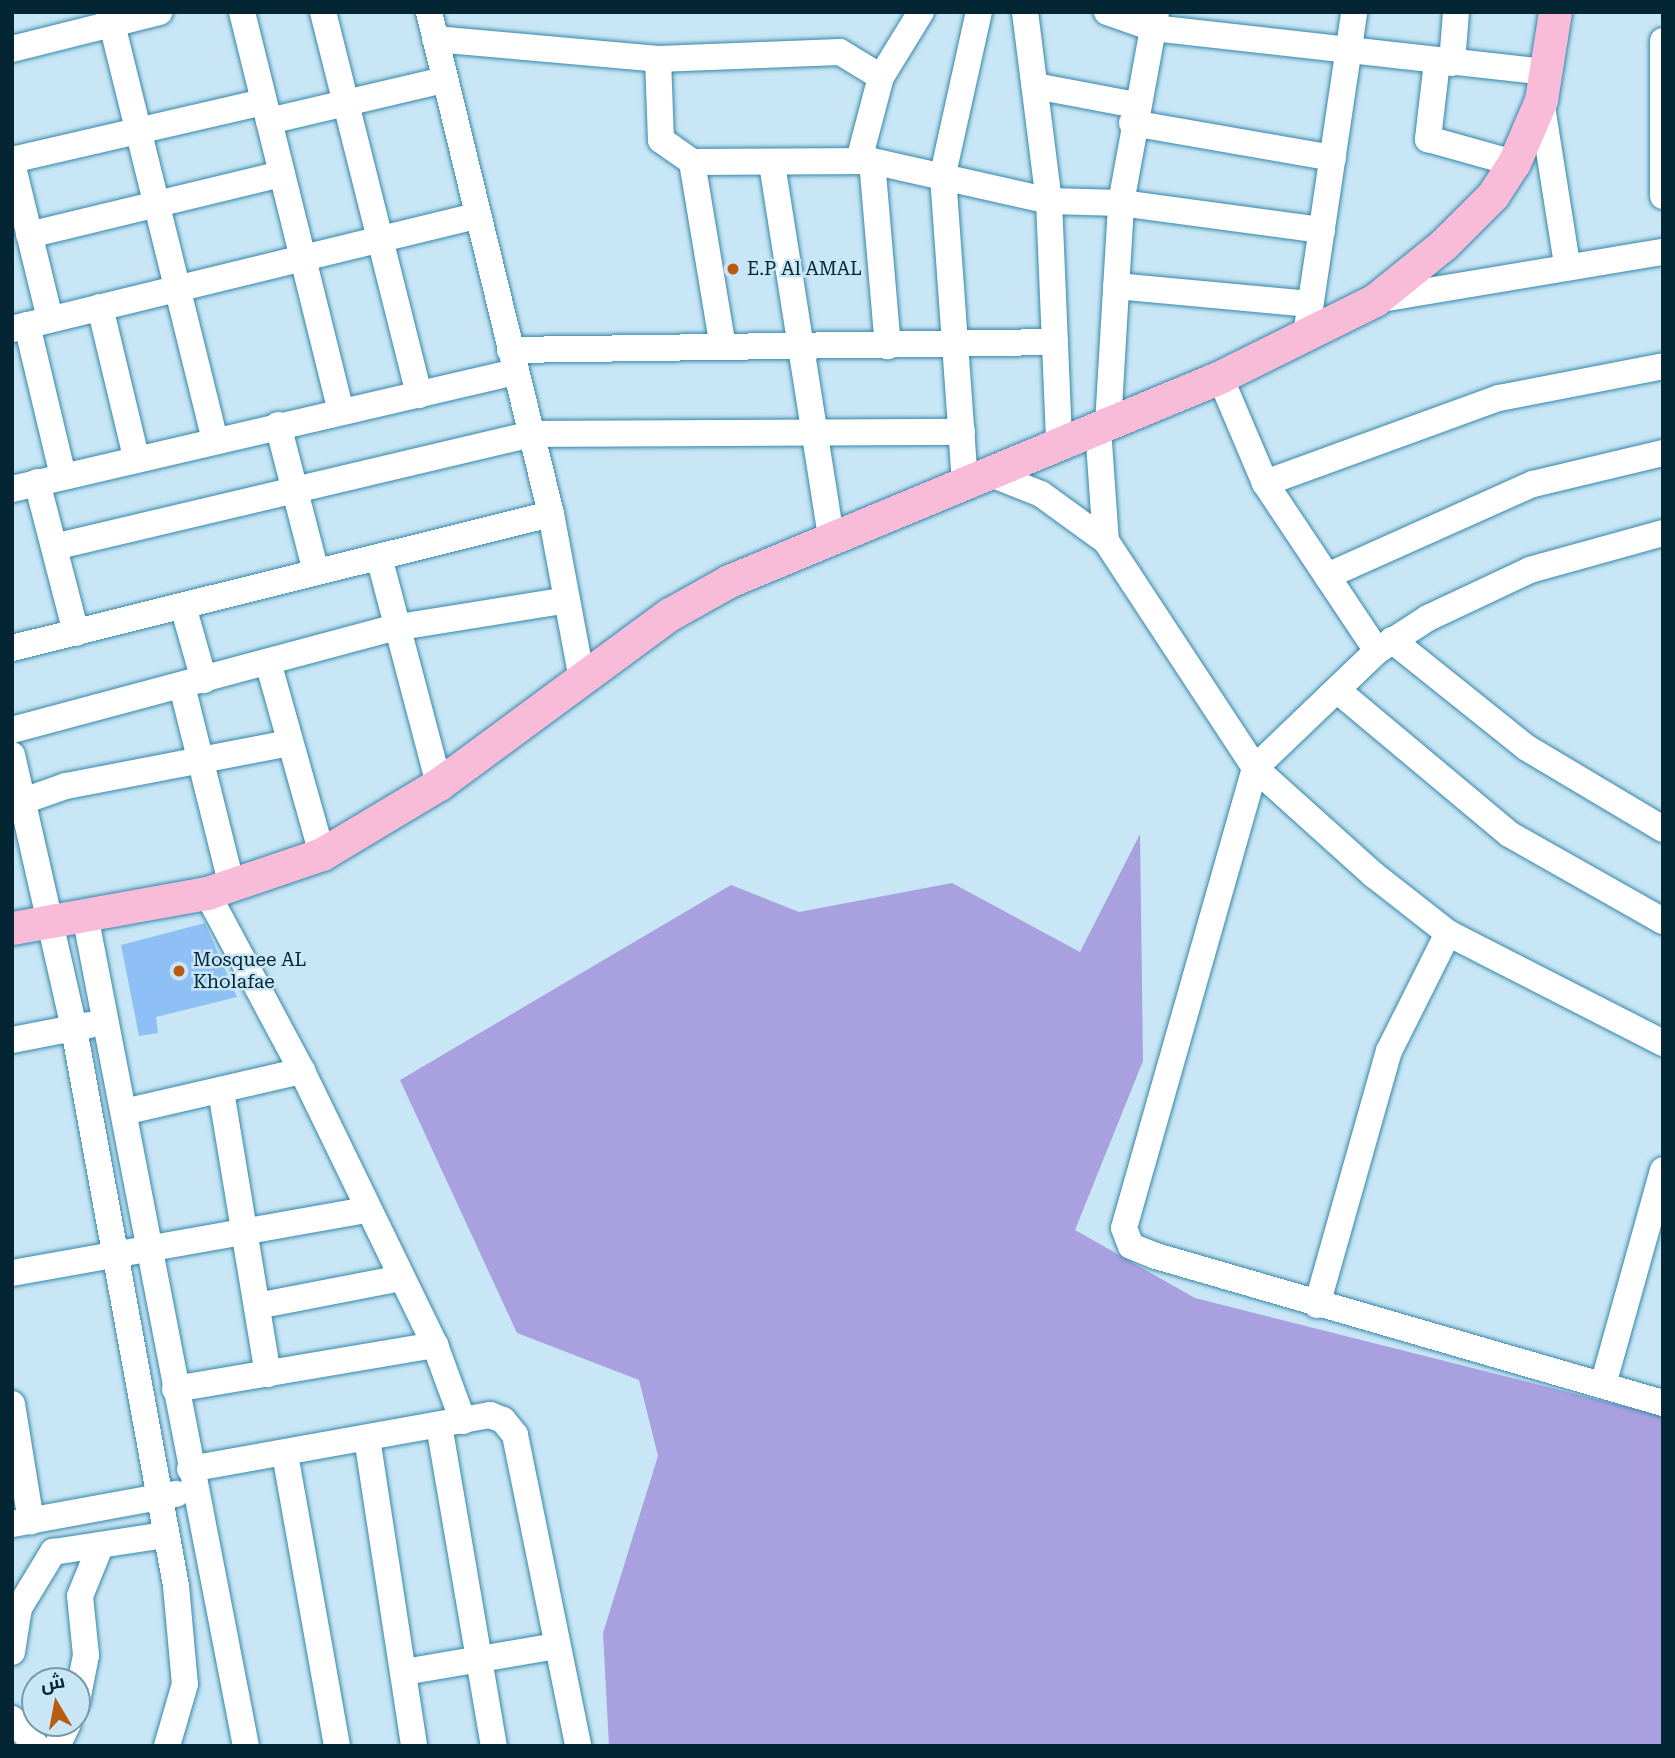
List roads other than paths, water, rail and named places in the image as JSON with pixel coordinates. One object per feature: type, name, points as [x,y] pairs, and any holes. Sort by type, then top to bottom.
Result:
[{"type":"main road","points":[[12,928],[220,889],[322,854],[439,784],[700,596],[831,535],[977,478],[1220,377],[1308,319],[1375,300],[1443,245],[1493,195],[1514,163],[1543,86],[1555,12]]},
{"type":"street","points":[[12,50],[111,18],[159,12]]},
{"type":"street","points":[[242,12],[341,411]]},
{"type":"street","points":[[323,12],[382,238],[419,395]]},
{"type":"street","points":[[429,12],[533,434],[582,679]]},
{"type":"street","points":[[888,346],[865,161],[881,77],[920,12]]},
{"type":"street","points":[[979,12],[943,174],[962,432],[977,478],[1041,494],[1105,541],[1255,768],[1448,933],[1663,1043]]},
{"type":"street","points":[[1107,12],[1350,53],[1444,62],[1543,86],[1567,265]]},
{"type":"street","points":[[1116,286],[1308,319],[1350,53],[1354,12]]},
{"type":"street","points":[[1456,12],[1428,139],[1514,163]]},
{"type":"street","points":[[1021,14],[1035,86],[1049,201],[1059,444]]},
{"type":"street","points":[[111,18],[215,440]]},
{"type":"street","points":[[1105,541],[1103,426],[1121,203],[1134,114],[1154,20]]},
{"type":"street","points":[[436,39],[658,59],[840,52],[881,77]]},
{"type":"street","points":[[1663,41],[1663,196]]},
{"type":"street","points":[[658,59],[661,140],[692,162],[772,164],[865,161],[943,174],[1049,201],[1121,203],[1322,230]]},
{"type":"street","points":[[63,476],[30,324],[29,235],[14,173],[138,130],[347,103],[444,80]]},
{"type":"street","points":[[1035,86],[1134,114],[1333,158]]},
{"type":"street","points":[[692,162],[722,342]]},
{"type":"street","points":[[772,164],[831,535]]},
{"type":"street","points":[[29,235],[282,174]]},
{"type":"street","points":[[30,324],[478,215]]},
{"type":"street","points":[[1375,300],[1567,265],[1663,252]]},
{"type":"street","points":[[100,307],[136,457]]},
{"type":"street","points":[[76,633],[54,547],[24,486],[136,457],[419,395],[513,361],[722,342],[957,347],[1055,342]]},
{"type":"street","points":[[1265,483],[1499,398],[1663,366]]},
{"type":"street","points":[[1220,377],[1265,483],[1327,576],[1385,645],[1527,748],[1663,829]]},
{"type":"street","points":[[278,425],[316,572]]},
{"type":"street","points":[[54,547],[533,434],[962,432]]},
{"type":"street","points":[[1327,576],[1533,484],[1663,453]]},
{"type":"street","points":[[12,648],[551,514]]},
{"type":"street","points":[[1663,533],[1530,570],[1385,645],[1255,768],[1124,1235],[1131,1246],[1156,1256],[1317,1305],[1663,1403]]},
{"type":"street","points":[[379,557],[393,628],[439,784]]},
{"type":"street","points":[[12,730],[393,628],[568,600]]},
{"type":"street","points":[[183,606],[220,889],[367,1210],[435,1345],[451,1423],[478,1658],[494,1746]]},
{"type":"street","points":[[268,663],[322,854]]},
{"type":"street","points":[[1337,690],[1509,834],[1663,921]]},
{"type":"street","points":[[19,803],[66,786],[203,762],[289,743]]},
{"type":"street","points":[[12,755],[19,803],[51,921],[74,1028],[166,1535],[185,1667],[182,1703],[167,1746]]},
{"type":"street","points":[[85,915],[108,1021],[192,1479],[246,1746]]},
{"type":"street","points":[[1317,1305],[1389,1051],[1448,933]]},
{"type":"street","points":[[12,1040],[108,1021]]},
{"type":"street","points":[[124,1112],[302,1071]]},
{"type":"street","points":[[221,1091],[268,1374]]},
{"type":"street","points":[[1603,1385],[1663,1170]]},
{"type":"street","points":[[12,1273],[367,1210]]},
{"type":"street","points":[[257,1306],[401,1278]]},
{"type":"street","points":[[175,1389],[435,1345]]},
{"type":"street","points":[[12,1404],[22,1522],[159,1497],[192,1479],[285,1454],[497,1417],[515,1435],[578,1746]]},
{"type":"street","points":[[367,1438],[414,1746]]},
{"type":"street","points":[[285,1454],[337,1746]]},
{"type":"street","points":[[12,1652],[19,1608],[43,1562],[68,1546],[100,1547],[166,1535]]},
{"type":"street","points":[[84,1667],[86,1655],[80,1596],[100,1547]]},
{"type":"street","points":[[404,1672],[556,1646]]},
{"type":"street","points":[[12,1719],[36,1746]]},
{"type":"place","name":"E.P Al AMAL","points":[[733,269]]},
{"type":"place","name":"Mosquee AL Kholafae","points":[[179,971]]}]
